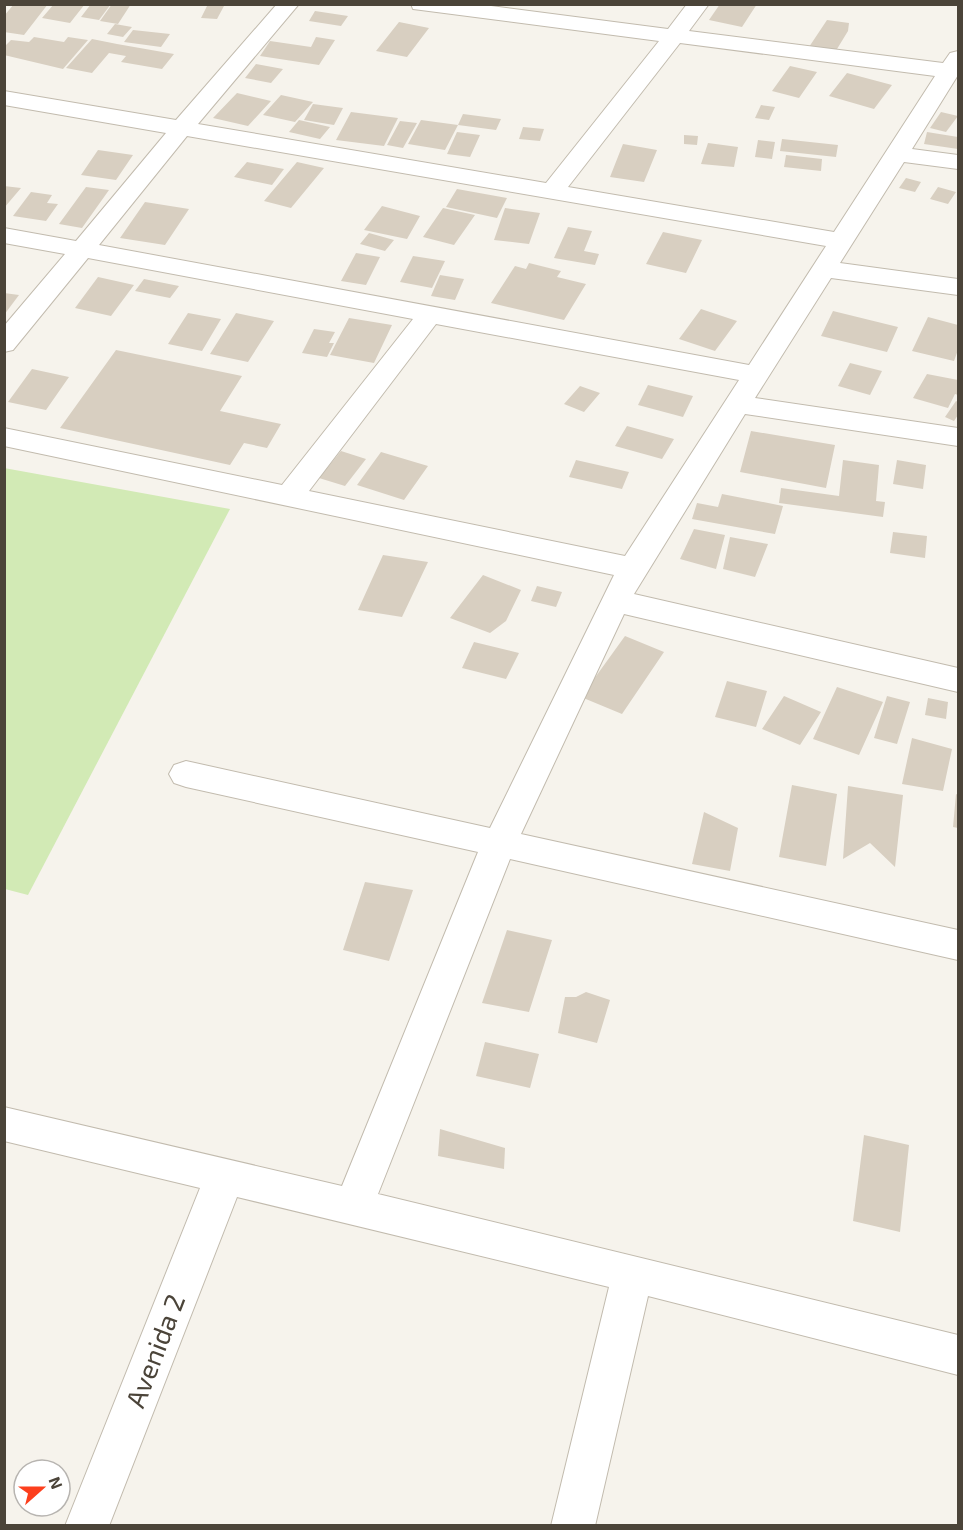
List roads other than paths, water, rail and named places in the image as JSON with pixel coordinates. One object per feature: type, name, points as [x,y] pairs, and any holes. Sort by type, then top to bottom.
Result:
[{"type":"street","points":[[4,344],[181,129],[289,4]]},
{"type":"street","points":[[354,1206],[499,844],[615,601],[633,568],[954,65],[674,37],[421,4]]},
{"type":"street","points":[[552,191],[699,4]]},
{"type":"street","points":[[4,98],[842,241]]},
{"type":"street","points":[[898,154],[958,162]]},
{"type":"street","points":[[4,235],[756,375]]},
{"type":"street","points":[[824,269],[958,287]]},
{"type":"street","points":[[290,495],[430,313]]},
{"type":"street","points":[[738,404],[958,437]]},
{"type":"street","points":[[4,437],[633,568]]},
{"type":"street","points":[[615,601],[958,680]]},
{"type":"street","points":[[186,774],[958,945]]},
{"type":"street","points":[[4,1124],[633,1273],[958,1355]]},
{"type":"street","name":"Avenida 2","points":[[87,1526],[225,1176]]},
{"type":"street","points":[[573,1526],[633,1273]]}]
